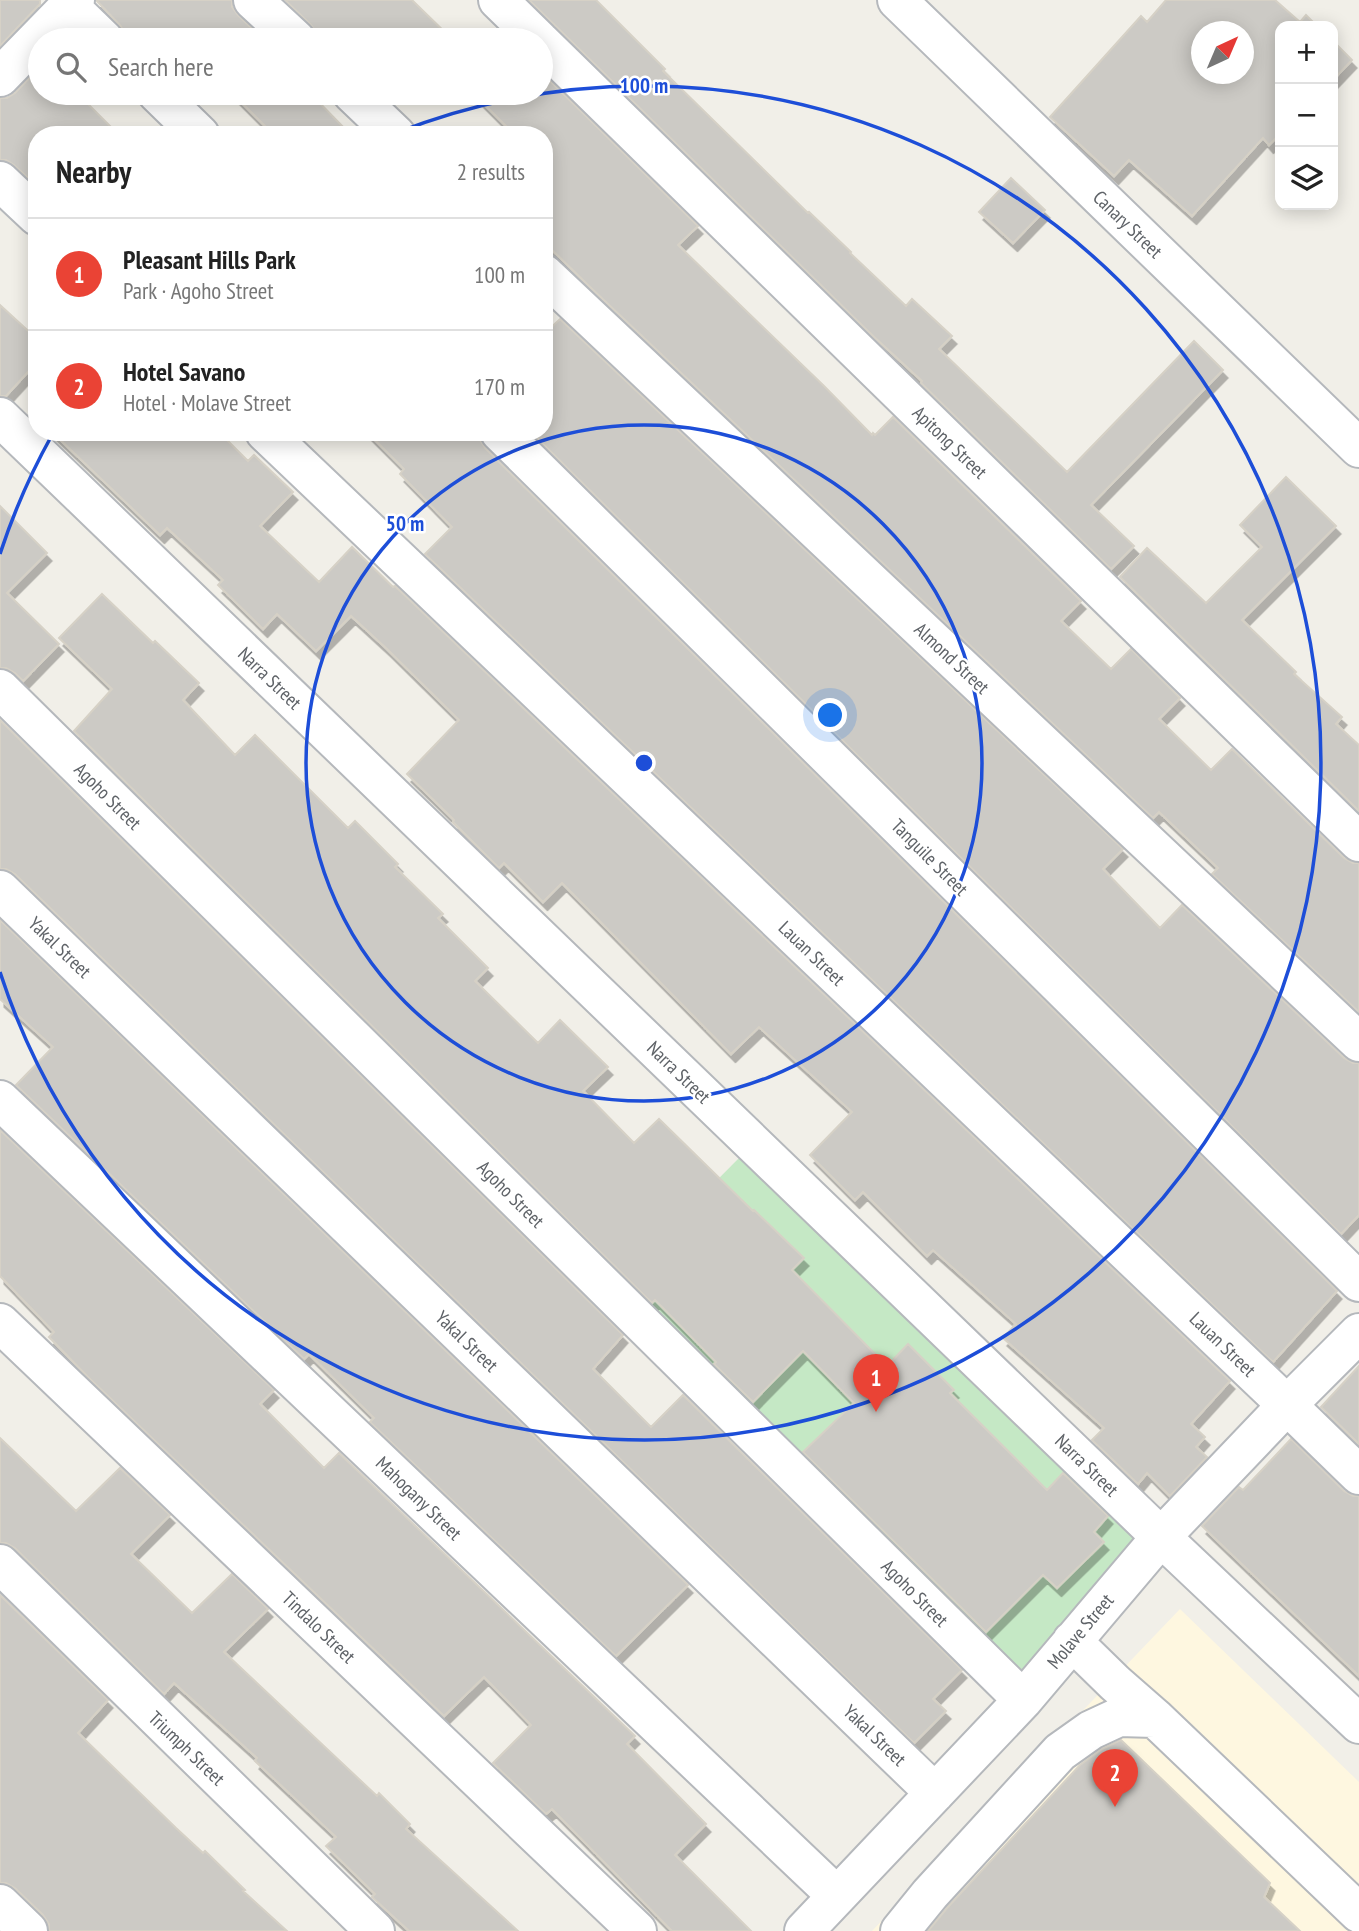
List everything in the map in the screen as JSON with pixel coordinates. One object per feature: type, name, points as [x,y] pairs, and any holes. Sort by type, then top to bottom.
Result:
[{"type":"street","points":[[253,0],[283,28]]},
{"type":"street","name":"Apitong Street","points":[[498,0],[527,28]]},
{"type":"street","name":"Canary Street","points":[[897,0],[1359,448]]},
{"type":"street","points":[[48,28],[72,3],[94,28]]},
{"type":"street","points":[[0,77],[28,48]]},
{"type":"street","name":"Apitong Street","points":[[553,54],[1359,842]]},
{"type":"street","points":[[169,105],[191,126]]},
{"type":"street","points":[[365,105],[387,126]]},
{"type":"street","points":[[0,181],[28,207]]},
{"type":"street","name":"Almond Street","points":[[553,282],[1359,1042]]},
{"type":"street","name":"Narra Street","points":[[0,417],[1161,1537],[1359,1724]]},
{"type":"street","name":"Lauan Street","points":[[274,441],[1359,1475]]},
{"type":"street","name":"Tanguile Street","points":[[509,441],[1359,1282]]},
{"type":"street","name":"Agoho Street","points":[[0,689],[1023,1700]]},
{"type":"street","name":"Yakal Street","points":[[0,890],[935,1793]]},
{"type":"street","name":"Mahogany Street","points":[[0,1100],[837,1896]]},
{"type":"street","name":"Tindalo Street","points":[[0,1323],[637,1931]]},
{"type":"street","name":"Molave Street","points":[[804,1931],[1023,1700],[1161,1537],[1359,1334]]},
{"type":"street","name":"Triumph Street","points":[[0,1564],[375,1931]]},
{"type":"street","points":[[1072,1641],[1359,1913]]},
{"type":"street","points":[[900,1931],[930,1894],[1060,1752],[1091,1730],[1119,1717],[1155,1718]]},
{"type":"street","points":[[0,1904],[28,1931]]},
{"type":"shaded area","points":[[1180,1609],[1359,1782],[1359,1931],[872,1931]]},
{"type":"green space","points":[[744,1153],[1152,1532],[1014,1687],[606,1292]]},
{"type":"building","points":[[0,0],[40,0],[40,4],[0,46]]},
{"type":"building","points":[[96,0],[232,0],[232,7],[252,28],[122,28]]},
{"type":"building","points":[[285,0],[412,0],[441,28],[313,28]]},
{"type":"building","points":[[529,0],[596,0],[665,69],[663,71],[906,306],[912,299],[952,336],[939,349],[1067,472],[1194,341],[1223,370],[1091,505],[1134,546],[1111,569],[921,383],[922,381]]},
{"type":"building","points":[[1166,0],[1275,0],[1299,21],[1275,21],[1275,139],[1269,145],[1263,138],[1192,216],[1129,160],[1114,176],[1050,117],[1141,16],[1147,22]]},
{"type":"building","points":[[1306,15],[1312,21],[1301,21]]},
{"type":"building","points":[[1338,46],[1352,60],[1338,75]]},
{"type":"building","points":[[28,79],[28,105],[89,105],[110,126],[28,126],[28,178],[14,165],[0,160],[0,98],[7,98]]},
{"type":"building","points":[[553,84],[698,226],[678,245],[872,435],[893,417],[1081,601],[1061,621],[1111,669],[1131,649],[1180,698],[1159,719],[1211,770],[1232,749],[1344,858],[1359,863],[1359,1012],[1212,874],[1218,868],[1159,812],[1153,818],[553,251],[553,126],[506,126],[485,105],[553,105]]},
{"type":"building","points":[[244,105],[322,105],[342,126],[265,126]]},
{"type":"building","points":[[1011,178],[1045,210],[1013,243],[979,212]]},
{"type":"building","points":[[0,305],[28,331],[28,372],[6,396],[0,396]]},
{"type":"building","points":[[560,319],[1123,849],[1103,869],[1160,928],[1182,905],[1344,1058],[1359,1063],[1359,1215],[1341,1234],[540,441],[553,441],[553,326]]},
{"type":"building","points":[[61,441],[228,441],[248,461],[254,455],[293,492],[260,526],[319,582],[352,547],[1230,1381],[1191,1424],[1205,1437],[1196,1447],[1207,1457],[1170,1496],[1147,1473],[1138,1484],[1092,1440],[1104,1428],[1003,1338],[1016,1324],[933,1250],[927,1256],[863,1192],[855,1200],[810,1155],[852,1112],[759,1027],[731,1054],[562,883],[543,902],[504,863],[499,868],[407,774],[459,720],[387,649],[351,616],[316,651],[277,614],[263,629],[218,585],[223,580],[167,528],[160,535]]},
{"type":"building","points":[[376,441],[481,441],[1337,1291],[1273,1362],[425,554],[452,527],[400,474],[404,469]]},
{"type":"building","points":[[1286,477],[1336,526],[1242,620],[1296,672],[1294,674],[1342,717],[1336,724],[1359,745],[1359,811],[1120,577],[1147,548],[1206,603],[1262,547],[1240,525]]},
{"type":"building","points":[[0,506],[47,553],[7,593],[59,644],[23,681],[15,673],[0,668]]},
{"type":"building","points":[[102,594],[199,683],[183,700],[235,755],[255,735],[348,828],[355,821],[398,864],[395,867],[443,914],[438,918],[488,968],[475,981],[538,1043],[560,1020],[608,1067],[583,1091],[634,1143],[659,1119],[804,1258],[792,1270],[887,1366],[908,1344],[954,1390],[950,1393],[1047,1490],[1063,1473],[1108,1516],[1094,1532],[1104,1542],[1057,1588],[1043,1575],[986,1632],[803,1452],[854,1403],[803,1351],[753,1402],[655,1300],[652,1303],[74,731],[112,689],[59,638]]},
{"type":"building","points":[[0,720],[623,1335],[593,1369],[651,1427],[683,1395],[962,1670],[933,1699],[946,1711],[914,1743],[15,874],[0,869]]},
{"type":"building","points":[[0,920],[688,1585],[616,1656],[370,1422],[374,1418],[309,1354],[304,1359],[16,1085],[53,1047],[0,999]]},
{"type":"building","points":[[0,1130],[274,1390],[260,1404],[324,1468],[339,1453],[635,1736],[627,1744],[706,1824],[675,1855],[751,1931],[672,1931],[552,1809],[546,1814],[493,1763],[531,1725],[484,1677],[444,1716],[49,1337],[54,1332],[0,1276]]},
{"type":"building","points":[[1359,1366],[1359,1444],[1321,1407]]},
{"type":"building","points":[[0,1438],[76,1511],[120,1468],[170,1515],[131,1554],[192,1613],[232,1574],[268,1609],[224,1652],[377,1796],[379,1793],[410,1824],[406,1829],[518,1931],[409,1931],[372,1897],[375,1894],[326,1846],[336,1837],[255,1761],[257,1758],[174,1683],[164,1694],[15,1548],[0,1543]]},
{"type":"building","points":[[1291,1439],[1344,1491],[1359,1496],[1359,1676],[1202,1526],[1239,1487],[1243,1490]]},
{"type":"building","points":[[0,1595],[108,1700],[78,1733],[287,1931],[49,1931],[49,1924],[43,1915],[15,1888],[0,1883]]},
{"type":"building","points":[[1121,1740],[1270,1883],[1264,1897],[1300,1931],[928,1931],[1080,1765],[1102,1749]]},
{"type":"place","name":"Pleasant Hills Park","points":[[876,1412]]},
{"type":"place","name":"Hotel Savano","points":[[1115,1807]]}]
